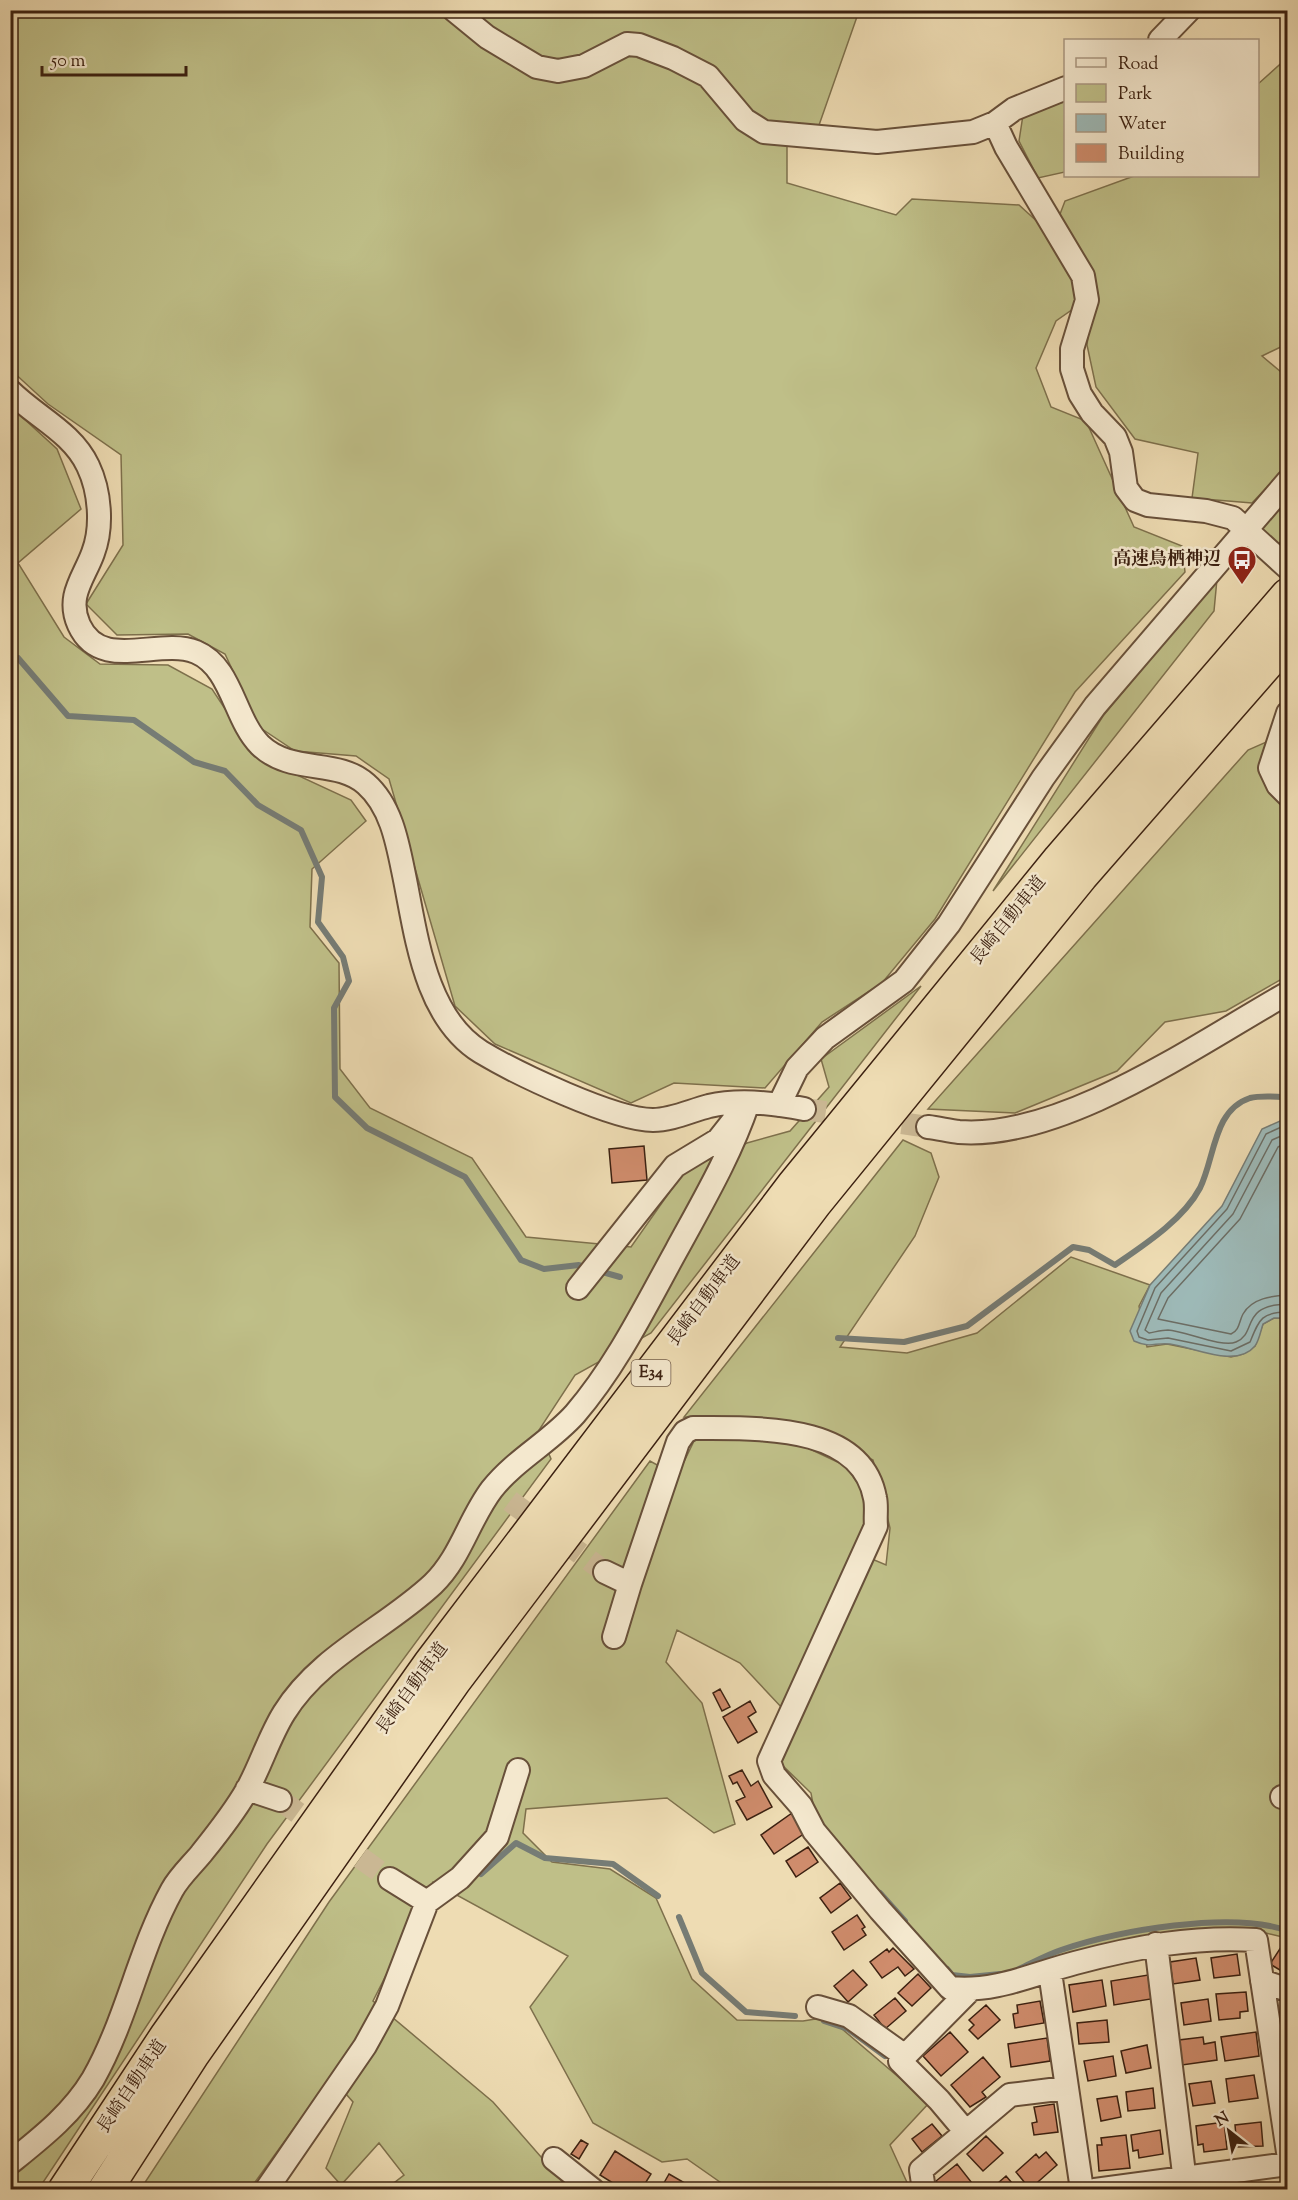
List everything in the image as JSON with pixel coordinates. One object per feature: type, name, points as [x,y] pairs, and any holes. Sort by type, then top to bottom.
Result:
[{"type":"highway","name":"長崎自動車道","points":[[65,2190],[166,2037],[430,1664],[793,1186],[1060,859],[1287,595]]},
{"type":"highway","name":"長崎自動車道","points":[[105,2190],[192,2055],[454,1681],[815,1203],[1082,876],[1287,639]]},
{"type":"street","points":[[454,10],[487,37],[537,67],[558,71],[584,66],[627,44],[639,45],[673,58],[708,76],[745,120],[764,132],[877,142],[973,132],[995,123],[1014,109],[1064,88]]},
{"type":"street","points":[[1161,39],[1189,10]]},
{"type":"street","points":[[995,123],[1006,147],[1083,276],[1087,300],[1072,349],[1072,369],[1080,394],[1092,413],[1115,437],[1121,452],[1126,488],[1135,500],[1148,505],[1206,511],[1233,518],[1287,568]]},
{"type":"street","points":[[10,391],[42,419],[58,428],[88,465],[94,483],[100,526],[93,554],[76,585],[74,608],[80,625],[90,640],[105,650],[125,652],[167,648],[194,651],[212,662],[224,681],[244,724],[271,754],[311,767],[343,771],[357,776],[368,786],[378,798],[397,839],[413,920],[434,993],[445,1018],[460,1036],[499,1063],[598,1107],[627,1116],[653,1120],[711,1105],[748,1103],[804,1109]]},
{"type":"street","points":[[779,1105],[797,1068],[825,1038],[904,981],[949,924],[1043,778],[1095,706],[1251,536],[1287,481]]},
{"type":"street","points":[[1287,713],[1270,768],[1287,795]]},
{"type":"street","points":[[928,1127],[960,1132],[992,1130],[1058,1115],[1116,1090],[1287,993]]},
{"type":"street","points":[[578,1288],[675,1166],[718,1140],[748,1103]]},
{"type":"street","points":[[10,2163],[58,2124],[92,2081],[116,2032],[162,1911],[174,1887],[221,1830],[247,1789],[284,1714],[303,1686],[334,1659],[434,1583],[458,1553],[478,1510],[502,1495],[516,1464],[564,1425],[622,1350],[734,1143],[748,1103]]},
{"type":"street","points":[[614,1636],[678,1442],[685,1432],[693,1428],[786,1430],[840,1448],[861,1466],[875,1497],[876,1526],[769,1761],[774,1775],[801,1806],[814,1831],[880,1910],[950,1988],[970,1990],[1008,1984],[1072,1964],[1156,1944],[1220,1938],[1256,1940],[1287,2152]]},
{"type":"street","points":[[605,1572],[630,1584]]},
{"type":"street","points":[[266,2190],[376,2026],[387,2006],[427,1902],[460,1878],[497,1838],[518,1770]]},
{"type":"street","points":[[247,1789],[280,1800]]},
{"type":"street","points":[[390,1879],[427,1902]]},
{"type":"street","points":[[1156,1944],[1185,2183]]},
{"type":"street","points":[[1050,1972],[1082,2190]]},
{"type":"street","points":[[1262,1981],[1287,1990]]},
{"type":"street","points":[[966,2132],[939,2100],[900,2061],[970,1990]]},
{"type":"street","points":[[818,2007],[849,2016],[905,2056]]},
{"type":"street","points":[[924,2190],[921,2170],[1010,2095],[1066,2088]]},
{"type":"street","points":[[554,2159],[594,2190]]},
{"type":"street","points":[[1095,2190],[1185,2183],[1287,2164]]},
{"type":"green space","points":[[10,11],[859,11],[818,128],[787,127],[787,183],[896,215],[912,199],[1019,205],[1052,235],[1065,201],[1131,177],[1259,177],[1259,83],[1287,58],[1287,344],[1262,356],[1287,377],[1287,466],[1252,503],[1192,498],[1198,453],[1135,439],[1096,387],[1087,345],[1093,295],[1056,321],[1036,368],[1051,407],[1086,421],[1134,527],[1182,546],[1185,572],[1075,692],[935,919],[882,983],[822,1022],[765,1088],[674,1083],[631,1103],[495,1044],[455,1006],[389,779],[356,756],[295,751],[259,727],[225,654],[188,634],[117,635],[86,604],[123,545],[121,455],[48,404],[11,370]]},
{"type":"green space","points":[[1064,99],[1064,172],[1038,178],[1019,141],[1023,115]]},
{"type":"green space","points":[[10,406],[57,449],[81,509],[18,563],[64,637],[100,664],[168,665],[212,689],[256,756],[351,800],[366,821],[312,869],[310,927],[339,963],[340,1069],[370,1108],[472,1158],[526,1237],[631,1247],[685,1170],[747,1143],[790,1131],[829,1087],[821,1059],[921,986],[651,1333],[575,1375],[539,1430],[551,1459],[267,1844],[38,2190],[10,2189]]},
{"type":"green space","points":[[1287,498],[1287,535],[1277,546],[1259,525]]},
{"type":"green space","points":[[1217,579],[1214,611],[993,891],[1103,716]]},
{"type":"green space","points":[[1287,733],[1287,976],[1226,1011],[1165,1022],[1117,1071],[1015,1113],[928,1109],[1248,750]]},
{"type":"green space","points":[[903,1140],[931,1153],[939,1177],[915,1236],[840,1347],[907,1353],[977,1333],[1071,1257],[1150,1285],[1139,1306],[1147,1347],[1167,1344],[1231,1357],[1243,1354],[1255,1346],[1263,1324],[1274,1318],[1287,1318],[1287,1938],[1245,1928],[1159,1933],[1061,1955],[1012,1974],[952,1983],[817,1826],[811,1793],[779,1762],[872,1559],[886,1565],[890,1528],[873,1460],[800,1423],[684,1417]]},
{"type":"green space","points":[[696,1437],[793,1441],[846,1466],[866,1496],[864,1527],[783,1709],[740,1663],[677,1630],[666,1662],[702,1703],[735,1824],[714,1833],[667,1798],[526,1809],[523,1833],[552,1862],[610,1869],[656,1898],[692,1979],[737,2020],[803,2021],[828,2017],[929,2103],[890,2145],[910,2189],[730,2189],[687,2159],[662,2162],[593,2123],[530,2007],[568,1956],[433,1882],[373,2001],[493,2102],[569,2189],[386,2189],[404,2175],[379,2143],[341,2185],[326,2168],[353,2102],[331,2077],[250,2189],[140,2190],[329,1902],[650,1461],[677,1476]]},
{"type":"water","points":[[1287,1118],[1287,1318],[1274,1318],[1263,1324],[1255,1346],[1247,1353],[1237,1356],[1214,1355],[1170,1344],[1149,1345],[1134,1341],[1130,1331],[1150,1285],[1222,1206],[1262,1129]]},
{"type":"building","points":[[644,1146],[647,1180],[612,1183],[609,1149]]},
{"type":"building","points":[[720,1689],[730,1707],[722,1711],[713,1693]]},
{"type":"building","points":[[750,1701],[756,1712],[748,1717],[757,1732],[738,1743],[723,1717]]},
{"type":"building","points":[[742,1770],[751,1786],[758,1781],[772,1807],[747,1820],[736,1801],[745,1797],[737,1782],[733,1784],[729,1776]]},
{"type":"building","points":[[792,1813],[805,1833],[774,1854],[761,1835]]},
{"type":"building","points":[[808,1847],[818,1862],[796,1877],[786,1861]]},
{"type":"building","points":[[840,1883],[851,1898],[831,1913],[820,1898]]},
{"type":"building","points":[[857,1915],[865,1927],[862,1929],[866,1935],[844,1950],[832,1932]]},
{"type":"building","points":[[1285,1941],[1288,1943],[1288,1975],[1270,1964]]},
{"type":"building","points":[[893,1948],[914,1969],[905,1976],[898,1967],[882,1978],[870,1962],[887,1949],[889,1952]]},
{"type":"building","points":[[1237,1954],[1240,1975],[1214,1978],[1211,1958]]},
{"type":"building","points":[[1196,1958],[1200,1980],[1173,1984],[1170,1962]]},
{"type":"building","points":[[853,1970],[867,1985],[848,2002],[834,1986]]},
{"type":"building","points":[[918,1974],[931,1988],[912,2006],[898,1993]]},
{"type":"building","points":[[1148,1975],[1151,1999],[1114,2005],[1111,1981]]},
{"type":"building","points":[[1102,1980],[1106,2006],[1073,2012],[1069,1985]]},
{"type":"building","points":[[1246,1992],[1248,2011],[1240,2012],[1240,2018],[1219,2020],[1216,1994]]},
{"type":"building","points":[[895,1998],[906,2011],[885,2029],[874,2015]]},
{"type":"building","points":[[1208,1999],[1211,2021],[1184,2025],[1181,2003]]},
{"type":"building","points":[[1040,2001],[1044,2023],[1015,2028],[1013,2014],[1018,2013],[1017,2005]]},
{"type":"building","points":[[986,2005],[1000,2020],[978,2039],[969,2030],[974,2025],[969,2020]]},
{"type":"building","points":[[1107,2020],[1109,2042],[1079,2044],[1077,2023]]},
{"type":"building","points":[[1288,2021],[1288,2043],[1282,2044],[1278,2022]]},
{"type":"building","points":[[950,2032],[968,2052],[941,2076],[923,2056]]},
{"type":"building","points":[[1256,2032],[1259,2056],[1225,2061],[1221,2037]]},
{"type":"building","points":[[1203,2037],[1204,2044],[1215,2042],[1217,2060],[1182,2065],[1179,2040]]},
{"type":"building","points":[[1047,2038],[1050,2061],[1011,2067],[1008,2044]]},
{"type":"building","points":[[1147,2045],[1151,2068],[1126,2073],[1121,2051]]},
{"type":"building","points":[[1113,2056],[1116,2076],[1088,2081],[1084,2061]]},
{"type":"building","points":[[983,2057],[1000,2077],[982,2092],[986,2097],[970,2107],[951,2085]]},
{"type":"building","points":[[1254,2075],[1258,2098],[1229,2102],[1226,2079]]},
{"type":"building","points":[[1211,2081],[1215,2103],[1193,2106],[1189,2084]]},
{"type":"building","points":[[1153,2088],[1155,2108],[1128,2111],[1126,2092]]},
{"type":"building","points":[[1117,2096],[1121,2117],[1101,2121],[1097,2099]]},
{"type":"building","points":[[1054,2104],[1058,2132],[1034,2135],[1032,2123],[1037,2122],[1034,2107]]},
{"type":"building","points":[[1224,2122],[1227,2149],[1204,2152],[1203,2144],[1198,2145],[1196,2126]]},
{"type":"building","points":[[1261,2122],[1263,2146],[1237,2147],[1235,2125]]},
{"type":"building","points":[[932,2124],[942,2136],[922,2152],[912,2139]]},
{"type":"building","points":[[1160,2130],[1163,2154],[1139,2158],[1138,2150],[1133,2151],[1131,2135]]},
{"type":"building","points":[[1126,2135],[1130,2168],[1099,2171],[1097,2145],[1102,2145],[1101,2138]]},
{"type":"building","points":[[986,2136],[1003,2153],[983,2171],[967,2154]]},
{"type":"building","points":[[581,2140],[588,2144],[579,2159],[571,2154]]},
{"type":"building","points":[[615,2151],[651,2174],[641,2190],[624,2190],[600,2175]]},
{"type":"building","points":[[1046,2152],[1057,2165],[1030,2189],[1016,2172],[1036,2154],[1039,2158]]},
{"type":"building","points":[[957,2164],[972,2183],[963,2190],[943,2190],[936,2181]]},
{"type":"building","points":[[669,2174],[690,2186],[688,2190],[660,2190]]},
{"type":"building","points":[[1006,2176],[1018,2190],[990,2190]]},
{"type":"waterway","points":[[10,656],[18,658],[68,716],[134,720],[194,762],[225,771],[258,805],[301,830],[322,877],[318,922],[343,957],[349,981],[334,1008],[335,1097],[367,1128],[465,1177],[521,1260],[544,1269],[579,1265],[589,1268]]},
{"type":"waterway","points":[[838,1338],[904,1342],[967,1326],[1073,1247],[1089,1250],[1115,1265],[1162,1231],[1193,1200],[1205,1176],[1222,1124],[1238,1104],[1250,1098],[1264,1096],[1288,1097]]},
{"type":"waterway","points":[[599,1271],[620,1277]]},
{"type":"waterway","points":[[481,1874],[516,1843],[545,1858],[613,1864],[658,1896]]},
{"type":"waterway","points":[[880,1893],[905,1921]]},
{"type":"waterway","points":[[679,1917],[702,1973],[746,2012],[795,2016]]},
{"type":"waterway","points":[[1019,1969],[1055,1952],[1142,1930],[1236,1922],[1264,1925],[1288,1931]]},
{"type":"waterway","points":[[947,1969],[952,1975],[970,1977],[1000,1974]]},
{"type":"waterway","points":[[824,2021],[848,2029],[885,2056]]},
{"type":"tunnel","points":[[804,1109],[928,1127]]},
{"type":"tunnel","points":[[510,1501],[605,1572]]},
{"type":"tunnel","points":[[280,1800],[390,1879]]},
{"type":"place","name":"高速鳥栖神辺","points":[[1242,586]]}]
